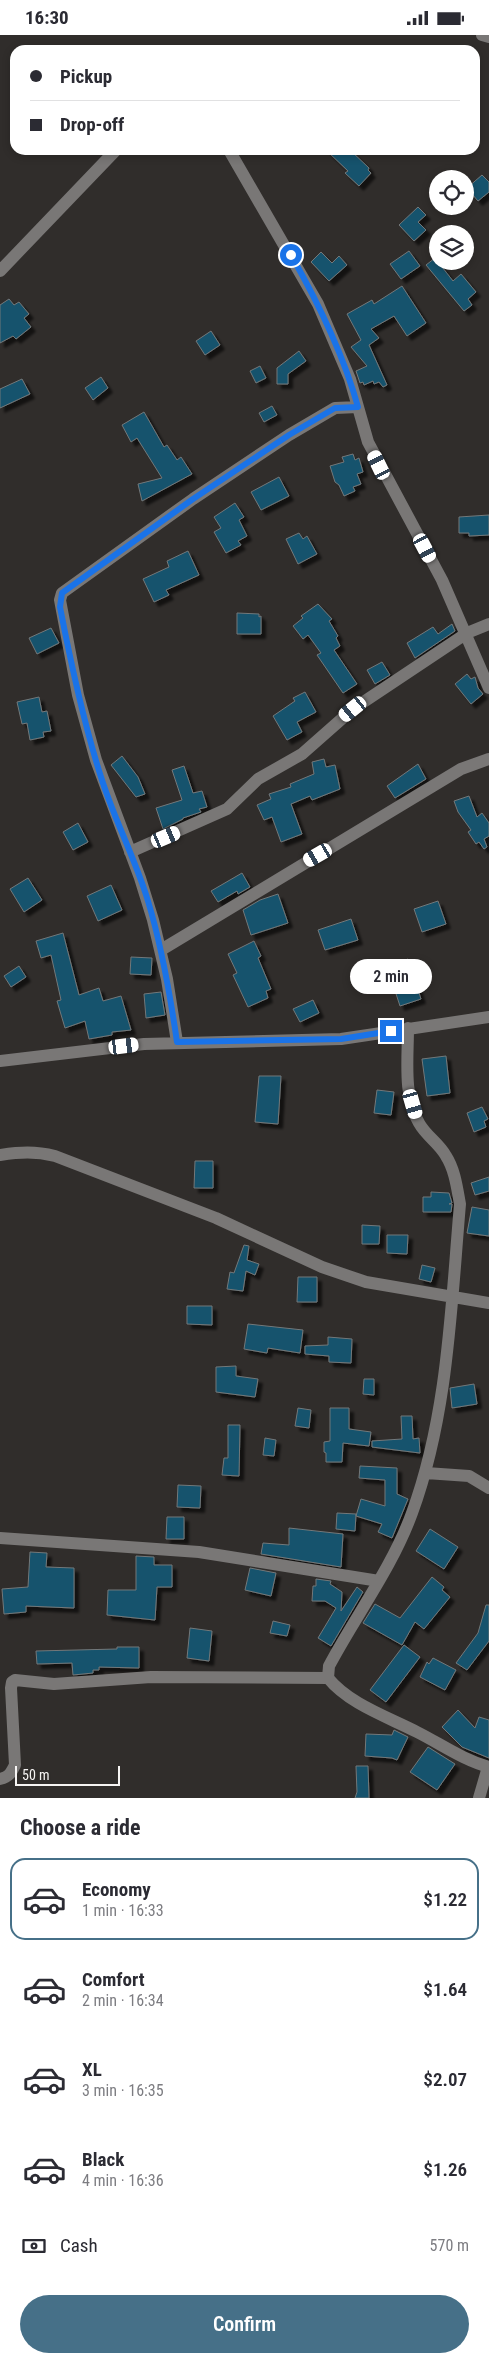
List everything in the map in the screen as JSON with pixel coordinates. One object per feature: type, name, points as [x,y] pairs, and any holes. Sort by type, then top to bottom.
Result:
[{"type":"street","points":[[482,35],[489,37]]},
{"type":"street","points":[[0,271],[111,155]]},
{"type":"street","points":[[232,155],[318,303],[341,354],[368,442],[442,580],[467,633],[489,688]]},
{"type":"street","points":[[177,1042],[161,950],[148,901],[102,779],[78,695],[60,607],[62,593],[186,504],[289,435],[335,408],[358,407]]},
{"type":"street","points":[[130,852],[226,809],[258,779],[314,745],[353,709],[467,633],[489,624]]},
{"type":"street","points":[[161,950],[461,769],[489,759]]},
{"type":"street","points":[[0,1061],[144,1043],[341,1039],[489,1017]]},
{"type":"street","points":[[328,1678],[329,1666],[396,1553],[426,1473],[440,1406],[460,1203],[454,1173],[446,1155],[426,1135],[418,1122],[408,1087],[408,1029]]},
{"type":"street","points":[[0,1155],[23,1151],[55,1156],[216,1218],[322,1267],[366,1282],[489,1303]]},
{"type":"street","points":[[426,1473],[469,1476],[489,1488]]},
{"type":"street","points":[[0,1538],[218,1554],[379,1581]]},
{"type":"street","points":[[0,1779],[11,1773],[14,1765],[11,1688],[15,1680],[54,1684],[151,1677],[328,1678],[346,1694],[367,1707],[468,1760],[488,1767],[479,1798]]},
{"type":"building","points":[[331,155],[355,155],[369,168],[368,170],[371,173],[359,186],[345,173],[348,171]]},
{"type":"building","points":[[482,175],[489,182],[489,192],[478,201],[474,196],[474,182]]},
{"type":"building","points":[[418,207],[426,215],[418,222],[426,230],[414,241],[399,225]]},
{"type":"building","points":[[409,251],[420,266],[401,279],[390,264]]},
{"type":"building","points":[[321,252],[332,263],[339,256],[347,265],[329,281],[311,262]]},
{"type":"building","points":[[430,270],[444,270],[453,281],[461,274],[476,292],[468,299],[472,305],[464,311]]},
{"type":"building","points":[[402,286],[426,323],[407,336],[394,316],[371,329],[379,338],[369,345],[387,385],[383,387],[379,382],[374,384],[373,381],[364,385],[363,382],[360,383],[356,371],[367,366],[351,347],[361,340],[347,314],[372,300],[374,304]]},
{"type":"building","points":[[9,299],[14,305],[19,302],[29,314],[24,318],[31,327],[16,339],[13,336],[0,343],[0,305]]},
{"type":"building","points":[[211,331],[220,345],[205,355],[196,341]]},
{"type":"building","points":[[299,351],[306,361],[288,374],[288,384],[277,384],[277,368]]},
{"type":"building","points":[[260,366],[266,378],[256,383],[250,371]]},
{"type":"building","points":[[101,377],[108,388],[93,400],[85,388]]},
{"type":"building","points":[[22,379],[30,394],[0,408],[0,389]]},
{"type":"building","points":[[272,406],[277,415],[264,422],[259,413]]},
{"type":"building","points":[[144,412],[164,447],[167,445],[177,460],[181,457],[192,474],[142,501],[138,484],[162,478],[137,438],[131,442],[122,425]]},
{"type":"building","points":[[353,454],[355,460],[359,458],[363,472],[357,474],[361,484],[353,487],[355,491],[344,496],[339,485],[335,482],[330,466],[344,462],[342,457]]},
{"type":"building","points":[[279,477],[289,496],[261,510],[251,492]]},
{"type":"building","points":[[235,503],[244,517],[239,520],[247,536],[238,541],[241,545],[226,553],[214,532],[221,528],[214,517]]},
{"type":"building","points":[[489,515],[489,535],[469,536],[469,533],[459,533],[459,517]]},
{"type":"building","points":[[299,533],[303,539],[307,536],[317,554],[298,564],[286,539]]},
{"type":"building","points":[[188,551],[199,575],[166,590],[169,595],[154,602],[143,579],[169,567],[167,561]]},
{"type":"building","points":[[318,604],[332,619],[329,621],[338,636],[336,638],[340,646],[334,650],[357,684],[343,693],[317,655],[321,653],[308,635],[303,639],[293,626],[303,618],[301,616]]},
{"type":"building","points":[[237,613],[259,614],[259,617],[261,616],[261,634],[237,634]]},
{"type":"building","points":[[452,624],[455,631],[415,658],[407,643],[433,627],[438,634]]},
{"type":"building","points":[[51,628],[59,643],[37,654],[29,638]]},
{"type":"building","points":[[382,662],[390,675],[375,684],[367,670]]},
{"type":"building","points":[[467,674],[471,679],[475,677],[478,688],[483,694],[471,704],[455,684]]},
{"type":"building","points":[[305,692],[316,712],[297,722],[302,732],[287,740],[273,716],[295,701],[293,698]]},
{"type":"building","points":[[39,697],[42,712],[47,711],[51,731],[43,732],[44,737],[30,740],[27,723],[22,724],[17,702]]},
{"type":"building","points":[[122,756],[138,777],[145,794],[136,797],[111,765]]},
{"type":"building","points":[[324,759],[326,767],[335,765],[340,789],[312,800],[310,796],[291,804],[302,834],[281,842],[272,817],[264,820],[257,805],[271,799],[269,794],[291,787],[290,784],[314,774],[312,762]]},
{"type":"building","points":[[418,764],[426,779],[395,798],[387,786]]},
{"type":"building","points":[[184,766],[193,793],[202,791],[207,807],[199,809],[201,812],[183,818],[163,829],[156,808],[182,800],[172,770]]},
{"type":"building","points":[[469,796],[477,817],[482,813],[489,823],[489,836],[484,839],[487,847],[484,849],[479,842],[476,844],[468,832],[471,830],[458,812],[454,801]]},
{"type":"building","points":[[78,823],[88,842],[73,850],[63,832]]},
{"type":"building","points":[[242,873],[250,887],[238,894],[237,891],[218,902],[211,891]]},
{"type":"building","points":[[28,878],[42,900],[24,912],[10,889]]},
{"type":"building","points":[[111,885],[122,910],[98,921],[87,896]]},
{"type":"building","points":[[278,894],[288,923],[251,935],[243,910],[260,900]]},
{"type":"building","points":[[438,901],[446,924],[422,932],[414,909]]},
{"type":"building","points":[[351,919],[358,940],[325,950],[318,930]]},
{"type":"building","points":[[63,933],[79,995],[99,988],[103,1001],[121,996],[131,1030],[112,1032],[112,1035],[89,1039],[85,1021],[65,1028],[57,1001],[61,1000],[51,955],[41,958],[36,941]]},
{"type":"building","points":[[254,941],[261,956],[258,958],[271,989],[266,991],[268,998],[248,1007],[233,975],[237,973],[228,954]]},
{"type":"building","points":[[131,957],[152,958],[151,975],[130,974]]},
{"type":"building","points":[[408,959],[421,999],[400,1006],[387,966]]},
{"type":"building","points":[[19,966],[26,977],[11,987],[4,976]]},
{"type":"building","points":[[161,992],[165,1015],[146,1018],[144,994]]},
{"type":"building","points":[[313,1000],[319,1013],[300,1022],[293,1009]]},
{"type":"building","points":[[446,1056],[450,1093],[427,1096],[422,1059]]},
{"type":"building","points":[[259,1076],[281,1076],[278,1124],[255,1122]]},
{"type":"building","points":[[377,1090],[394,1092],[391,1115],[374,1113]]},
{"type":"building","points":[[482,1107],[488,1119],[484,1121],[486,1127],[474,1132],[467,1113]]},
{"type":"building","points":[[195,1161],[213,1161],[213,1188],[194,1188]]},
{"type":"building","points":[[489,1177],[489,1191],[475,1195],[471,1183]]},
{"type":"building","points":[[431,1192],[449,1193],[452,1203],[449,1204],[452,1204],[451,1212],[423,1212],[423,1197],[431,1197]]},
{"type":"building","points":[[472,1207],[489,1210],[489,1236],[467,1233]]},
{"type":"building","points":[[362,1225],[380,1226],[379,1244],[362,1244]]},
{"type":"building","points":[[387,1235],[408,1235],[407,1254],[387,1253]]},
{"type":"building","points":[[244,1245],[249,1246],[247,1260],[259,1264],[255,1275],[246,1271],[243,1291],[227,1289],[230,1272],[234,1273]]},
{"type":"building","points":[[422,1265],[435,1268],[431,1282],[419,1279]]},
{"type":"building","points":[[298,1277],[317,1277],[317,1302],[297,1302]]},
{"type":"building","points":[[187,1306],[212,1306],[212,1325],[187,1324]]},
{"type":"building","points":[[248,1324],[303,1330],[300,1353],[268,1348],[267,1353],[244,1349]]},
{"type":"building","points":[[328,1337],[352,1339],[351,1363],[329,1362],[329,1356],[305,1354],[305,1346],[328,1345]]},
{"type":"building","points":[[236,1366],[236,1376],[258,1379],[255,1397],[216,1392],[216,1367]]},
{"type":"building","points":[[364,1379],[374,1379],[374,1395],[363,1394]]},
{"type":"building","points":[[474,1384],[477,1404],[452,1408],[450,1388]]},
{"type":"building","points":[[298,1408],[311,1410],[309,1428],[295,1426]]},
{"type":"building","points":[[330,1408],[349,1408],[349,1429],[371,1432],[369,1446],[343,1443],[342,1462],[326,1462],[324,1442],[330,1441]]},
{"type":"building","points":[[401,1416],[412,1416],[413,1439],[419,1438],[420,1453],[372,1447],[372,1441],[402,1439]]},
{"type":"building","points":[[228,1425],[240,1425],[239,1476],[222,1475],[224,1458],[228,1458]]},
{"type":"building","points":[[265,1438],[276,1440],[274,1456],[263,1455]]},
{"type":"building","points":[[360,1466],[397,1468],[397,1494],[408,1499],[392,1538],[378,1532],[382,1524],[356,1516],[361,1499],[385,1506],[385,1480],[359,1478]]},
{"type":"building","points":[[178,1485],[201,1486],[200,1508],[177,1507]]},
{"type":"building","points":[[337,1513],[356,1514],[355,1531],[336,1529]]},
{"type":"building","points":[[167,1517],[184,1517],[184,1539],[166,1539]]},
{"type":"building","points":[[289,1528],[343,1534],[341,1567],[261,1554],[263,1543],[289,1545]]},
{"type":"building","points":[[430,1529],[458,1547],[444,1569],[416,1551]]},
{"type":"building","points":[[30,1552],[47,1553],[46,1567],[74,1568],[74,1608],[26,1606],[26,1612],[4,1614],[2,1589],[28,1587]]},
{"type":"building","points":[[136,1556],[154,1557],[154,1565],[172,1565],[172,1587],[157,1587],[155,1620],[107,1615],[108,1590],[136,1590]]},
{"type":"building","points":[[250,1568],[276,1573],[271,1596],[245,1590]]},
{"type":"building","points":[[432,1577],[444,1587],[442,1590],[450,1597],[424,1629],[415,1622],[402,1645],[363,1623],[375,1604],[400,1618]]},
{"type":"building","points":[[316,1579],[331,1581],[330,1584],[342,1592],[341,1611],[357,1587],[363,1592],[331,1646],[318,1638],[336,1608],[325,1601],[312,1601],[313,1586],[316,1586]]},
{"type":"building","points":[[486,1605],[489,1605],[489,1641],[467,1670],[456,1663],[478,1633]]},
{"type":"building","points":[[273,1621],[290,1625],[287,1636],[270,1633]]},
{"type":"building","points":[[190,1628],[212,1631],[209,1661],[187,1658]]},
{"type":"building","points":[[404,1645],[420,1657],[386,1702],[370,1690]]},
{"type":"building","points":[[117,1647],[139,1647],[139,1668],[99,1667],[99,1670],[93,1670],[93,1673],[73,1675],[72,1663],[37,1664],[36,1651],[117,1649]]},
{"type":"building","points":[[433,1658],[456,1670],[445,1690],[420,1677],[427,1662],[429,1664]]},
{"type":"building","points":[[458,1710],[475,1728],[479,1717],[489,1720],[489,1758],[462,1747],[442,1727]]},
{"type":"building","points":[[394,1730],[408,1737],[397,1760],[365,1756],[366,1734],[392,1735]]},
{"type":"building","points":[[428,1747],[455,1764],[437,1790],[410,1772]]},
{"type":"building","points":[[356,1766],[368,1766],[369,1798],[355,1798],[357,1792]]},
{"type":"route","points":[[291,255],[318,303],[341,354],[358,407],[335,408],[289,435],[236,470],[62,593],[60,607],[72,657],[78,695],[96,760],[148,901],[167,979],[177,1042],[341,1039],[391,1031]]}]
